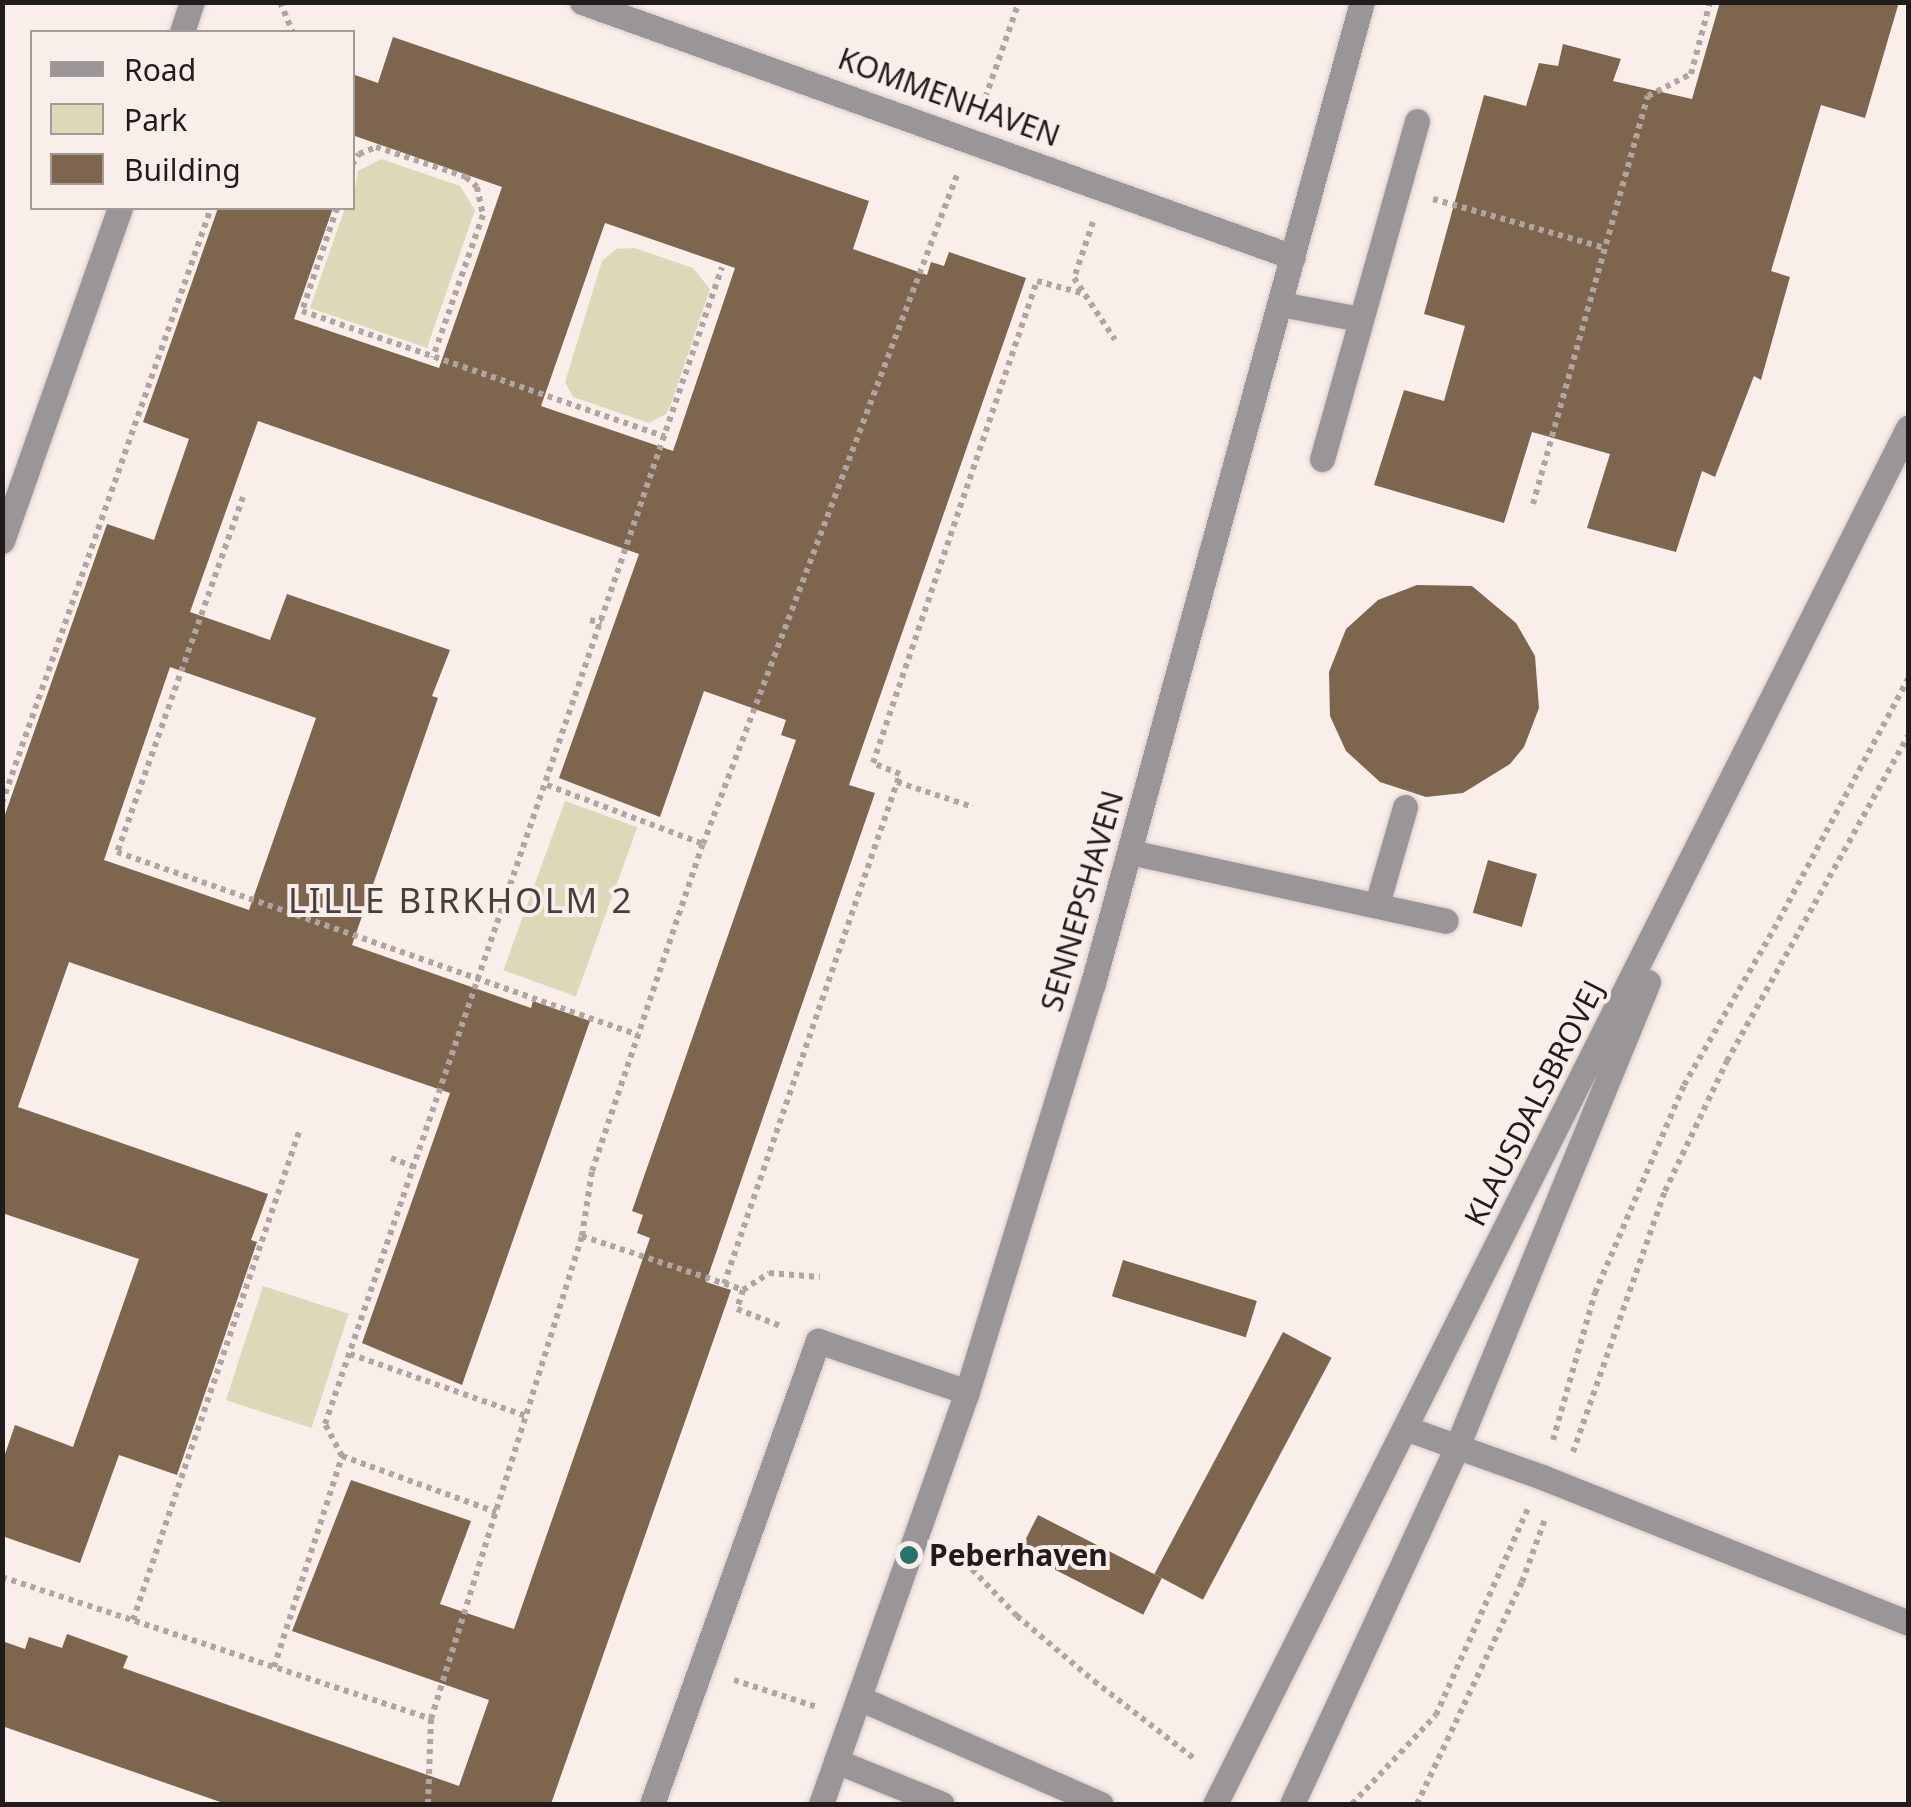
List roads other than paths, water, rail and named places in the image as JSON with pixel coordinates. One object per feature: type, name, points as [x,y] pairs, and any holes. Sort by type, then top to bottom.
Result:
[{"type":"street","points":[[183,30],[192,2]]},
{"type":"street","name":"KOMMENHAVEN","points":[[582,2],[971,138],[1293,257]]},
{"type":"street","name":"SENNEPSHAVEN","points":[[821,1804],[967,1392],[1130,852],[1362,2]]},
{"type":"street","points":[[1322,458],[1417,121]]},
{"type":"street","points":[[2,541],[119,210]]},
{"type":"street","points":[[1280,304],[1360,320]]},
{"type":"street","name":"KLAUSDALSBROVEJ","points":[[1215,1804],[1908,428]]},
{"type":"street","points":[[1377,904],[1406,806]]},
{"type":"street","name":"KLAUSDALSBROVEJ","points":[[1292,1804],[1456,1449],[1720,807]]},
{"type":"street","points":[[1130,852],[1446,921]]},
{"type":"street","points":[[652,1804],[818,1341],[967,1392]]},
{"type":"street","points":[[1405,1428],[1908,1623]]},
{"type":"street","points":[[855,1708],[1101,1804]]},
{"type":"street","points":[[836,1761],[930,1801]]},
{"type":"place","name":"Peberhaven","points":[[909,1555]]},
{"type":"district","name":"LILLE BIRKHOLM 2","points":[[461,900]]}]
